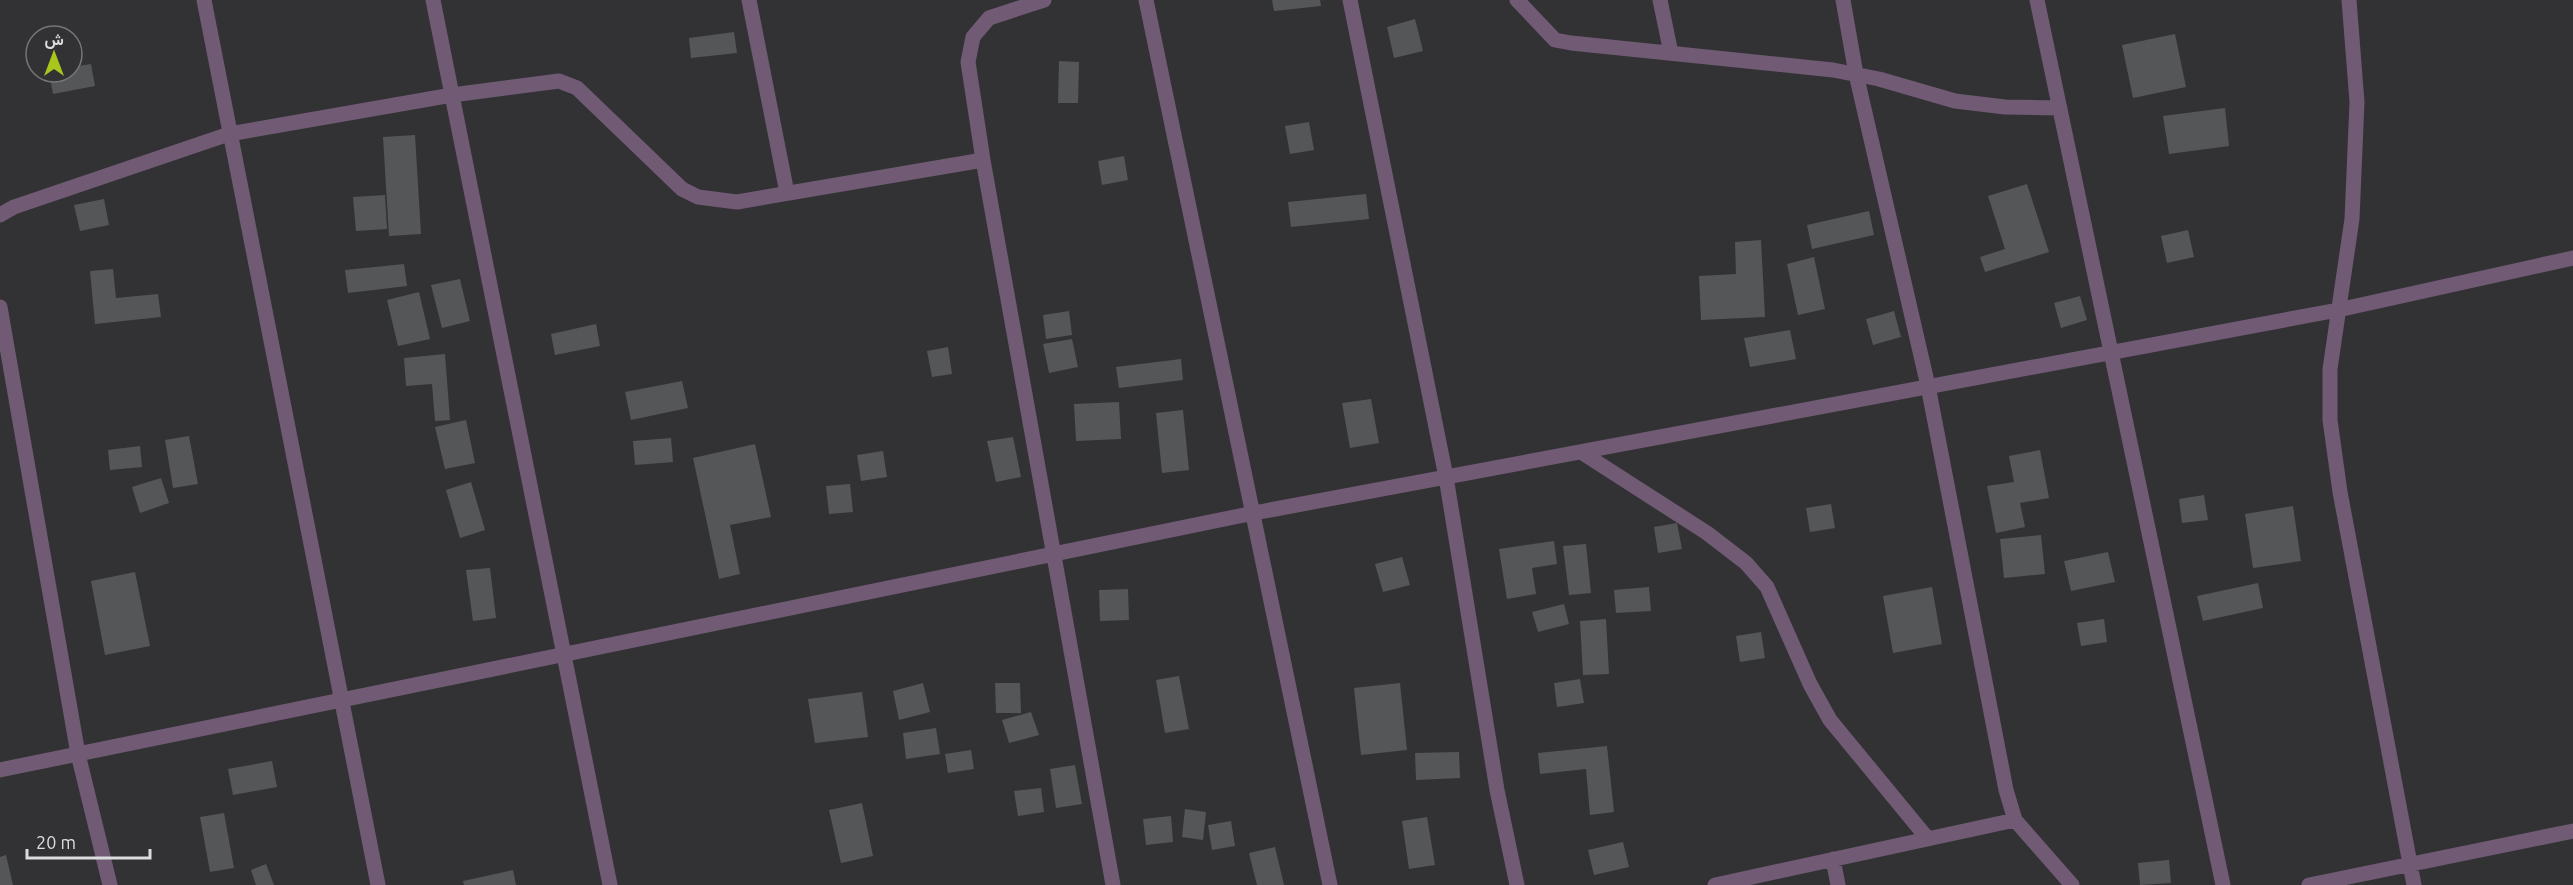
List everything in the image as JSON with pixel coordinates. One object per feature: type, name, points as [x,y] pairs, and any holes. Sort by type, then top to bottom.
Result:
[{"type":"street","points":[[204,0],[378,885]]},
{"type":"street","points":[[433,0],[610,885]]},
{"type":"street","points":[[749,0],[787,193]]},
{"type":"street","points":[[1044,0],[989,18],[973,37],[968,62],[983,160],[1113,885]]},
{"type":"street","points":[[1146,0],[1330,885]]},
{"type":"street","points":[[1350,0],[1446,477],[1497,790],[1517,885]]},
{"type":"street","points":[[1517,0],[1555,40],[1856,74],[1955,101],[2005,107],[2060,108]]},
{"type":"street","points":[[1660,0],[1671,53]]},
{"type":"street","points":[[1843,0],[1856,74],[1928,386],[2006,790],[2015,820],[2072,885]]},
{"type":"street","points":[[2037,0],[2223,885]]},
{"type":"street","points":[[2349,0],[2357,102],[2352,219],[2330,369],[2330,420],[2340,492],[2414,885]]},
{"type":"street","points":[[0,215],[14,207],[230,134],[452,95],[560,81],[577,88],[682,189],[698,197],[737,202],[983,160]]},
{"type":"street","points":[[0,770],[1254,513],[2338,310],[2573,258]]},
{"type":"street","points":[[0,307],[78,754],[110,885]]},
{"type":"street","points":[[1581,452],[1707,533],[1746,564],[1767,587],[1810,684],[1830,720],[1928,839]]},
{"type":"street","points":[[1715,885],[2015,820]]},
{"type":"street","points":[[2309,885],[2573,831]]},
{"type":"street","points":[[1833,859],[1838,885]]},
{"type":"building","points":[[1272,0],[1320,0],[1321,6],[1274,11]]},
{"type":"building","points":[[1415,19],[1423,51],[1394,58],[1387,27]]},
{"type":"building","points":[[734,32],[737,53],[691,58],[689,38]]},
{"type":"building","points":[[2175,34],[2186,87],[2133,98],[2122,45]]},
{"type":"building","points":[[1059,61],[1079,62],[1078,103],[1058,103]]},
{"type":"building","points":[[91,64],[95,86],[53,94],[51,84],[84,84],[84,65]]},
{"type":"building","points":[[2225,108],[2229,146],[2169,154],[2163,116]]},
{"type":"building","points":[[1309,122],[1314,150],[1290,154],[1285,126]]},
{"type":"building","points":[[415,135],[421,234],[389,236],[383,137]]},
{"type":"building","points":[[1124,156],[1128,180],[1102,185],[1098,161]]},
{"type":"building","points":[[2027,184],[2049,252],[1985,272],[1980,257],[2005,249],[1988,196]]},
{"type":"building","points":[[1366,194],[1369,219],[1291,227],[1288,202]]},
{"type":"building","points":[[385,195],[387,229],[356,231],[353,197]]},
{"type":"building","points":[[104,199],[109,225],[80,231],[74,205]]},
{"type":"building","points":[[1869,211],[1874,235],[1812,249],[1807,225]]},
{"type":"building","points":[[2188,230],[2194,257],[2167,263],[2161,236]]},
{"type":"building","points":[[1761,240],[1765,317],[1701,320],[1699,276],[1736,274],[1735,242]]},
{"type":"building","points":[[1814,257],[1825,309],[1798,315],[1787,264]]},
{"type":"building","points":[[404,264],[407,286],[348,293],[345,270]]},
{"type":"building","points":[[113,269],[116,298],[158,294],[161,317],[95,324],[90,271]]},
{"type":"building","points":[[460,279],[470,321],[442,328],[431,285]]},
{"type":"building","points":[[419,292],[430,339],[398,346],[387,300]]},
{"type":"building","points":[[2080,296],[2087,320],[2061,328],[2054,303]]},
{"type":"building","points":[[1069,311],[1072,335],[1046,339],[1043,315]]},
{"type":"building","points":[[1894,311],[1901,337],[1873,345],[1866,319]]},
{"type":"building","points":[[596,324],[600,346],[555,355],[551,334]]},
{"type":"building","points":[[1790,330],[1796,359],[1750,367],[1744,338]]},
{"type":"building","points":[[1072,339],[1078,367],[1049,373],[1043,344]]},
{"type":"building","points":[[948,347],[952,374],[932,377],[927,351]]},
{"type":"building","points":[[445,354],[450,420],[435,421],[432,384],[406,386],[404,358]]},
{"type":"building","points":[[1181,359],[1183,380],[1119,388],[1116,367]]},
{"type":"building","points":[[682,381],[688,408],[631,420],[625,392]]},
{"type":"building","points":[[1371,399],[1379,443],[1350,448],[1342,403]]},
{"type":"building","points":[[1119,402],[1121,439],[1076,441],[1074,404]]},
{"type":"building","points":[[1183,410],[1189,470],[1162,473],[1156,413]]},
{"type":"building","points":[[466,420],[475,463],[445,469],[435,427]]},
{"type":"building","points":[[189,436],[198,484],[173,488],[165,440]]},
{"type":"building","points":[[1013,437],[1021,477],[996,482],[987,441]]},
{"type":"building","points":[[671,438],[673,462],[635,465],[633,441]]},
{"type":"building","points":[[755,444],[771,517],[730,525],[740,574],[719,579],[693,458]]},
{"type":"building","points":[[140,446],[142,467],[110,470],[108,450]]},
{"type":"building","points":[[2040,450],[2049,498],[2020,503],[2025,527],[1996,533],[1987,486],[2014,482],[2009,456]]},
{"type":"building","points":[[883,451],[887,477],[861,481],[857,455]]},
{"type":"building","points":[[161,478],[169,503],[140,513],[132,487]]},
{"type":"building","points":[[471,482],[485,530],[460,538],[446,490]]},
{"type":"building","points":[[850,484],[853,512],[829,514],[826,486]]},
{"type":"building","points":[[2204,495],[2208,520],[2182,523],[2179,499]]},
{"type":"building","points":[[1831,504],[1835,528],[1810,532],[1806,508]]},
{"type":"building","points":[[2293,506],[2301,561],[2253,568],[2245,514]]},
{"type":"building","points":[[1677,523],[1682,549],[1658,553],[1654,527]]},
{"type":"building","points":[[2041,535],[2045,574],[2004,578],[2000,539]]},
{"type":"building","points":[[1554,541],[1557,564],[1532,568],[1536,594],[1507,599],[1499,549]]},
{"type":"building","points":[[1586,544],[1591,593],[1569,595],[1563,546]]},
{"type":"building","points":[[2108,552],[2115,582],[2071,591],[2064,561]]},
{"type":"building","points":[[1402,557],[1410,585],[1383,592],[1375,564]]},
{"type":"building","points":[[490,568],[496,618],[473,621],[466,570]]},
{"type":"building","points":[[135,572],[150,646],[105,655],[91,581]]},
{"type":"building","points":[[2258,583],[2263,608],[2203,621],[2197,596]]},
{"type":"building","points":[[1649,587],[1651,611],[1616,613],[1614,590]]},
{"type":"building","points":[[1932,587],[1942,644],[1893,653],[1883,596]]},
{"type":"building","points":[[1128,589],[1129,620],[1100,621],[1099,590]]},
{"type":"building","points":[[1564,604],[1569,624],[1538,632],[1532,612]]},
{"type":"building","points":[[1606,619],[1609,674],[1583,675],[1580,621]]},
{"type":"building","points":[[2104,619],[2107,642],[2081,646],[2077,623]]},
{"type":"building","points":[[1761,632],[1765,658],[1740,662],[1736,636]]},
{"type":"building","points":[[1179,676],[1189,729],[1165,733],[1156,680]]},
{"type":"building","points":[[1580,679],[1584,703],[1557,707],[1554,683]]},
{"type":"building","points":[[923,683],[930,712],[899,720],[893,691]]},
{"type":"building","points":[[995,683],[1020,683],[1021,713],[996,713]]},
{"type":"building","points":[[1400,683],[1407,750],[1361,755],[1354,688]]},
{"type":"building","points":[[862,692],[868,737],[815,743],[808,699]]},
{"type":"building","points":[[1031,712],[1039,735],[1009,743],[1002,720]]},
{"type":"building","points":[[936,728],[940,754],[906,759],[903,733]]},
{"type":"building","points":[[1607,746],[1614,812],[1590,815],[1586,769],[1540,774],[1538,753]]},
{"type":"building","points":[[971,750],[974,769],[948,773],[945,754]]},
{"type":"building","points":[[1459,752],[1460,778],[1416,780],[1415,753]]},
{"type":"building","points":[[272,761],[277,787],[233,795],[228,769]]},
{"type":"building","points":[[1075,765],[1082,804],[1056,808],[1050,769]]},
{"type":"building","points":[[1041,788],[1044,812],[1018,816],[1014,791]]},
{"type":"building","points":[[862,803],[873,856],[841,863],[829,810]]},
{"type":"building","points":[[1185,809],[1206,812],[1203,840],[1182,837]]},
{"type":"building","points":[[224,813],[234,868],[210,872],[200,817]]},
{"type":"building","points":[[1171,816],[1173,842],[1146,845],[1143,819]]},
{"type":"building","points":[[1427,817],[1435,865],[1409,869],[1402,821]]},
{"type":"building","points":[[1231,821],[1235,846],[1212,850],[1208,825]]},
{"type":"building","points":[[1623,842],[1629,867],[1594,875],[1588,850]]},
{"type":"building","points":[[1275,847],[1284,885],[1257,885],[1249,853]]},
{"type":"building","points":[[6,855],[13,885],[0,885],[0,857]]},
{"type":"building","points":[[2169,860],[2171,883],[2140,885],[2138,863]]},
{"type":"building","points":[[266,864],[274,885],[256,885],[251,870]]},
{"type":"building","points":[[513,870],[516,885],[464,885],[463,881]]}]
